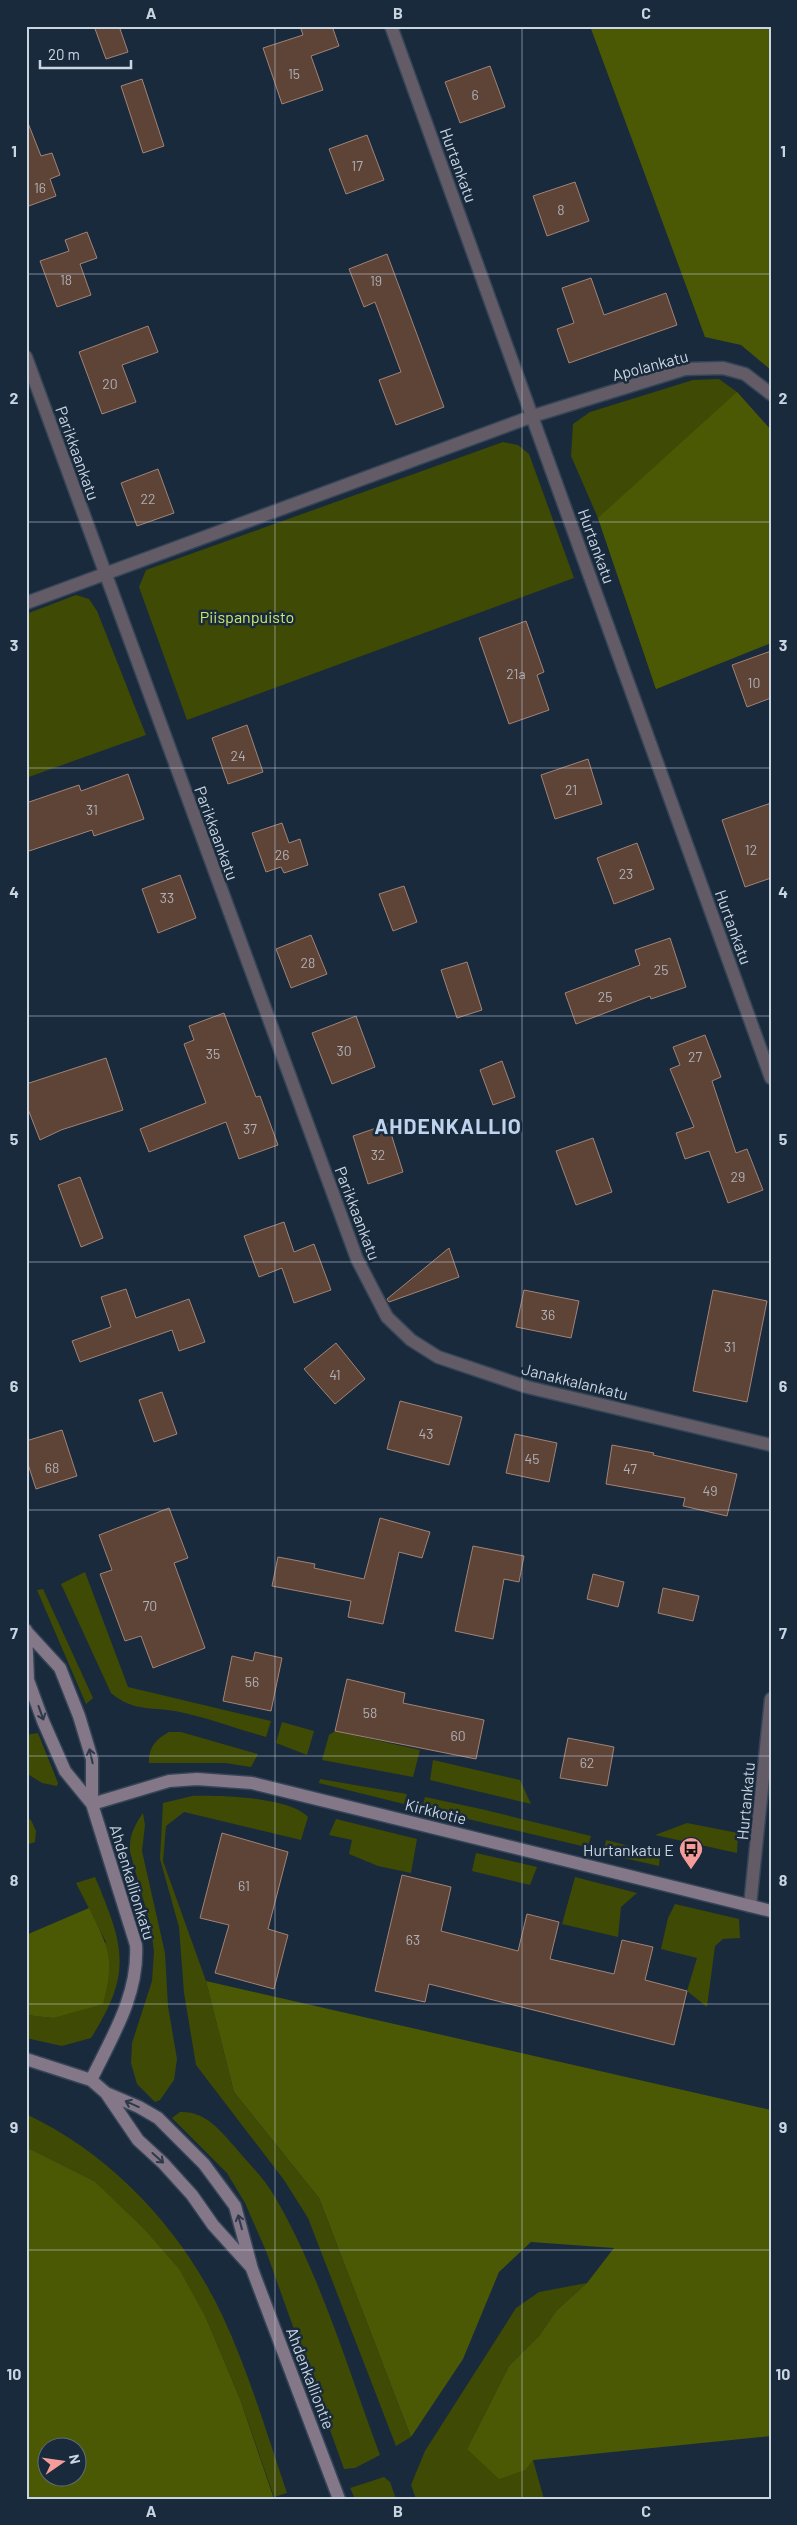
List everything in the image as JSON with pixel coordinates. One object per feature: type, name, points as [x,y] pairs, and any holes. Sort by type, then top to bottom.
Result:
[{"type":"street","name":"Hurtankatu","points":[[390,26],[533,416],[771,1078]]},
{"type":"street","name":"Parikkaankatu","points":[[26,357],[104,574],[357,1259],[386,1317]]},
{"type":"street","name":"Apolankatu","points":[[533,416],[685,369],[723,368],[746,374],[771,394]]},
{"type":"street","points":[[26,603],[533,416]]},
{"type":"street","name":"Janakkalankatu","points":[[386,1317],[411,1340],[438,1357],[527,1387],[771,1445]]},
{"type":"street","name":"Ahdenkallionkatu","points":[[26,1631],[28,1680],[43,1721],[65,1771],[92,1804]]},
{"type":"street","name":"Ahdenkallionkatu","points":[[26,1631],[60,1668],[79,1716],[92,1759],[92,1804],[136,1945],[137,1966],[123,2014],[91,2080]]},
{"type":"street","name":"Hurtankatu","points":[[750,1906],[771,1699]]},
{"type":"street","name":"Kirkkotie","points":[[92,1804],[169,1781],[197,1779],[252,1783],[771,1911]]},
{"type":"street","points":[[26,2059],[91,2080]]},
{"type":"street","name":"Ahdenkalliontie","points":[[91,2080],[106,2093],[138,2140],[192,2195],[213,2225],[252,2268]]},
{"type":"street","name":"Ahdenkalliontie","points":[[106,2093],[139,2107],[158,2118],[221,2184],[235,2206],[252,2268],[339,2499]]},
{"type":"green space","points":[[590,26],[771,26],[771,370],[741,345],[705,337]]},
{"type":"green space","points":[[719,379],[737,392],[771,430],[771,643],[656,689],[598,518],[571,456],[573,424],[590,412],[693,380]]},
{"type":"green space","points":[[737,392],[771,430],[771,643],[656,689],[598,518]]},
{"type":"green space","name":"Piispanpuisto","points":[[503,442],[518,445],[529,454],[574,578],[187,720],[139,587],[146,570]]},
{"type":"green space","points":[[76,595],[89,599],[97,611],[146,735],[26,778],[26,614]]},
{"type":"green space","points":[[85,1572],[128,1687],[271,1721],[266,1737],[191,1714],[128,1704],[111,1693],[61,1584]]},
{"type":"green space","points":[[43,1589],[93,1698],[86,1704],[37,1590]]},
{"type":"green space","points":[[282,1722],[314,1731],[307,1755],[276,1743]]},
{"type":"green space","points":[[335,1731],[420,1750],[413,1777],[322,1760],[329,1735]]},
{"type":"green space","points":[[169,1732],[181,1732],[258,1754],[251,1767],[225,1763],[149,1763],[151,1748]]},
{"type":"green space","points":[[38,1733],[58,1783],[57,1786],[42,1783],[26,1773],[26,1735]]},
{"type":"green space","points":[[433,1760],[520,1780],[531,1804],[430,1780]]},
{"type":"green space","points":[[320,1779],[407,1794],[404,1804],[319,1783]]},
{"type":"green space","points":[[192,1796],[236,1797],[271,1801],[299,1810],[308,1817],[301,1840],[184,1812],[166,1826],[163,1861],[206,1981],[234,2092],[319,2198],[411,2437],[396,2446],[308,2218],[284,2180],[196,2065],[184,1993],[179,1927],[160,1859],[163,1803]]},
{"type":"green space","points":[[425,1797],[591,1836],[586,1847],[422,1808]]},
{"type":"green space","points":[[143,1813],[145,1825],[142,1851],[165,1953],[168,2006],[177,2059],[174,2080],[160,2100],[155,2102],[137,2084],[131,2063],[132,2043],[152,1981],[154,1952],[151,1927],[130,1852],[130,1841],[133,1831]]},
{"type":"green space","points":[[26,1818],[31,1820],[36,1831],[35,1842],[26,1845]]},
{"type":"green space","points":[[336,1819],[417,1839],[411,1873],[378,1866],[349,1854],[352,1840],[329,1835]]},
{"type":"green space","points":[[687,1823],[738,1833],[737,1853],[655,1835]]},
{"type":"green space","points":[[606,1840],[660,1854],[659,1866],[606,1854],[604,1850]]},
{"type":"green space","points":[[476,1853],[537,1867],[530,1885],[472,1871]]},
{"type":"green space","points":[[95,1877],[113,1922],[118,1941],[120,1959],[113,1995],[91,2038],[62,2046],[26,2038],[26,2015],[53,2018],[106,1942],[76,1883]]},
{"type":"green space","points":[[575,1877],[637,1893],[621,1907],[618,1937],[562,1924]]},
{"type":"green space","points":[[675,1904],[739,1919],[740,1938],[723,1939],[715,1946],[707,2007],[687,1991],[697,1958],[661,1949],[668,1918]]},
{"type":"green space","points":[[89,1908],[108,1954],[109,1976],[103,2004],[53,2018],[26,2015],[26,1935]]},
{"type":"green space","points":[[206,1981],[771,2110],[771,2436],[533,2460],[525,2470],[499,2479],[467,2449],[509,2366],[539,2336],[557,2310],[587,2283],[614,2248],[531,2242],[499,2272],[463,2359],[411,2437],[319,2198],[234,2092]]},
{"type":"green space","points":[[180,2112],[189,2112],[211,2122],[229,2140],[271,2190],[291,2227],[320,2291],[380,2455],[355,2468],[344,2469],[266,2251],[245,2203],[227,2173],[172,2118]]},
{"type":"green space","points":[[26,2114],[58,2131],[88,2151],[116,2174],[166,2226],[188,2255],[207,2285],[232,2338],[287,2493],[274,2497],[240,2399],[207,2320],[94,2181],[26,2147]]},
{"type":"green space","points":[[26,2147],[94,2181],[144,2229],[179,2269],[207,2320],[240,2399],[274,2499],[26,2499]]},
{"type":"green space","points":[[587,2283],[557,2310],[539,2336],[509,2366],[467,2449],[533,2460],[544,2499],[416,2499],[411,2485],[425,2451],[516,2308],[539,2292]]},
{"type":"green space","points":[[384,2477],[390,2482],[396,2499],[355,2499],[350,2488]]},
{"type":"building","points":[[94,26],[119,26],[128,52],[106,59]]},
{"type":"building","points":[[300,26],[332,26],[339,46],[311,56],[323,90],[282,104],[263,48],[303,35]]},
{"type":"building","points":[[490,66],[505,107],[460,123],[445,82]]},
{"type":"building","points":[[142,79],[164,146],[143,153],[121,86]]},
{"type":"building","points":[[28,123],[41,156],[52,153],[60,175],[50,179],[56,196],[26,207],[26,124]]},
{"type":"building","points":[[367,135],[384,180],[346,194],[329,149]]},
{"type":"building","points":[[575,182],[589,221],[547,236],[533,196]]},
{"type":"building","points":[[87,232],[97,258],[80,264],[91,295],[57,307],[40,261],[69,251],[65,240]]},
{"type":"building","points":[[387,254],[444,407],[396,425],[379,380],[401,372],[375,302],[364,307],[349,269]]},
{"type":"building","points":[[591,278],[604,315],[666,293],[677,325],[569,363],[557,329],[574,323],[562,288]]},
{"type":"building","points":[[148,326],[158,352],[122,365],[136,402],[102,414],[79,352]]},
{"type":"building","points":[[158,469],[174,513],[137,526],[121,483]]},
{"type":"building","points":[[526,621],[544,672],[537,675],[549,710],[509,724],[479,638]]},
{"type":"building","points":[[771,651],[771,698],[747,707],[732,665]]},
{"type":"building","points":[[247,725],[263,772],[228,784],[212,738]]},
{"type":"building","points":[[588,759],[602,804],[555,819],[541,775]]},
{"type":"building","points":[[128,774],[144,819],[94,836],[92,830],[26,852],[26,803],[79,785],[81,791]]},
{"type":"building","points":[[771,803],[771,878],[745,887],[722,820]]},
{"type":"building","points":[[282,823],[289,843],[300,839],[308,865],[284,873],[281,867],[266,872],[252,833]]},
{"type":"building","points":[[637,843],[654,889],[614,904],[597,858]]},
{"type":"building","points":[[180,875],[196,918],[158,933],[142,889]]},
{"type":"building","points":[[404,886],[417,922],[393,931],[379,894]]},
{"type":"building","points":[[311,935],[327,974],[291,988],[276,949]]},
{"type":"building","points":[[670,938],[686,987],[651,999],[650,996],[576,1024],[565,993],[640,965],[635,950]]},
{"type":"building","points":[[467,962],[482,1010],[457,1018],[441,970]]},
{"type":"building","points":[[224,1013],[256,1097],[260,1096],[278,1145],[239,1159],[226,1122],[149,1152],[140,1129],[206,1103],[184,1044],[194,1040],[189,1026]]},
{"type":"building","points":[[356,1016],[375,1067],[332,1084],[312,1033]]},
{"type":"building","points":[[705,1035],[721,1077],[712,1081],[736,1153],[747,1149],[763,1190],[728,1203],[709,1151],[685,1159],[676,1133],[694,1127],[670,1069],[680,1065],[673,1047]]},
{"type":"building","points":[[106,1058],[123,1110],[61,1130],[40,1140],[26,1104],[26,1084]]},
{"type":"building","points":[[502,1061],[515,1097],[493,1105],[480,1070]]},
{"type":"building","points":[[388,1124],[403,1172],[368,1184],[353,1136]]},
{"type":"building","points":[[593,1138],[612,1192],[576,1205],[556,1151]]},
{"type":"building","points":[[80,1177],[103,1238],[81,1247],[58,1185]]},
{"type":"building","points":[[284,1222],[294,1252],[314,1244],[331,1290],[294,1303],[282,1268],[259,1277],[244,1236]]},
{"type":"building","points":[[449,1248],[459,1277],[389,1302],[387,1299]]},
{"type":"building","points":[[126,1289],[136,1318],[189,1299],[205,1342],[179,1351],[172,1330],[80,1362],[72,1341],[111,1327],[101,1297]]},
{"type":"building","points":[[524,1290],[579,1301],[571,1338],[516,1327]]},
{"type":"building","points":[[713,1290],[767,1301],[747,1402],[693,1391]]},
{"type":"building","points":[[336,1343],[365,1379],[335,1404],[304,1369]]},
{"type":"building","points":[[162,1392],[177,1434],[154,1442],[139,1400]]},
{"type":"building","points":[[400,1401],[462,1417],[449,1465],[387,1449]]},
{"type":"building","points":[[62,1430],[77,1476],[36,1489],[26,1458],[26,1441]]},
{"type":"building","points":[[515,1434],[557,1443],[549,1482],[506,1473]]},
{"type":"building","points":[[612,1445],[654,1453],[653,1455],[737,1474],[727,1516],[683,1506],[685,1498],[606,1484]]},
{"type":"building","points":[[169,1508],[188,1558],[174,1563],[205,1648],[153,1668],[141,1636],[125,1641],[100,1574],[112,1570],[99,1535]]},
{"type":"building","points":[[380,1518],[430,1532],[422,1558],[399,1552],[383,1624],[348,1617],[351,1601],[272,1586],[278,1557],[315,1564],[314,1568],[364,1579]]},
{"type":"building","points":[[473,1546],[524,1556],[519,1582],[504,1579],[493,1639],[455,1631]]},
{"type":"building","points":[[593,1574],[624,1582],[618,1607],[587,1599]]},
{"type":"building","points":[[663,1588],[699,1596],[693,1621],[658,1613]]},
{"type":"building","points":[[255,1652],[282,1658],[271,1711],[223,1701],[232,1656],[253,1661]]},
{"type":"building","points":[[347,1679],[405,1693],[403,1703],[484,1720],[476,1759],[335,1731]]},
{"type":"building","points":[[568,1738],[614,1747],[607,1786],[560,1778]]},
{"type":"building","points":[[222,1833],[288,1852],[268,1929],[288,1935],[274,1989],[215,1973],[229,1925],[200,1918]]},
{"type":"building","points":[[402,1875],[451,1887],[441,1931],[518,1951],[527,1914],[559,1922],[550,1959],[614,1974],[622,1940],[653,1947],[645,1980],[687,1991],[674,2045],[429,1984],[425,2002],[375,1991]]},
{"type":"place","name":"Hurtankatu E","points":[[691,1870]]},
{"type":"district","name":"AHDENKALLIO","points":[[448,1125]]}]
